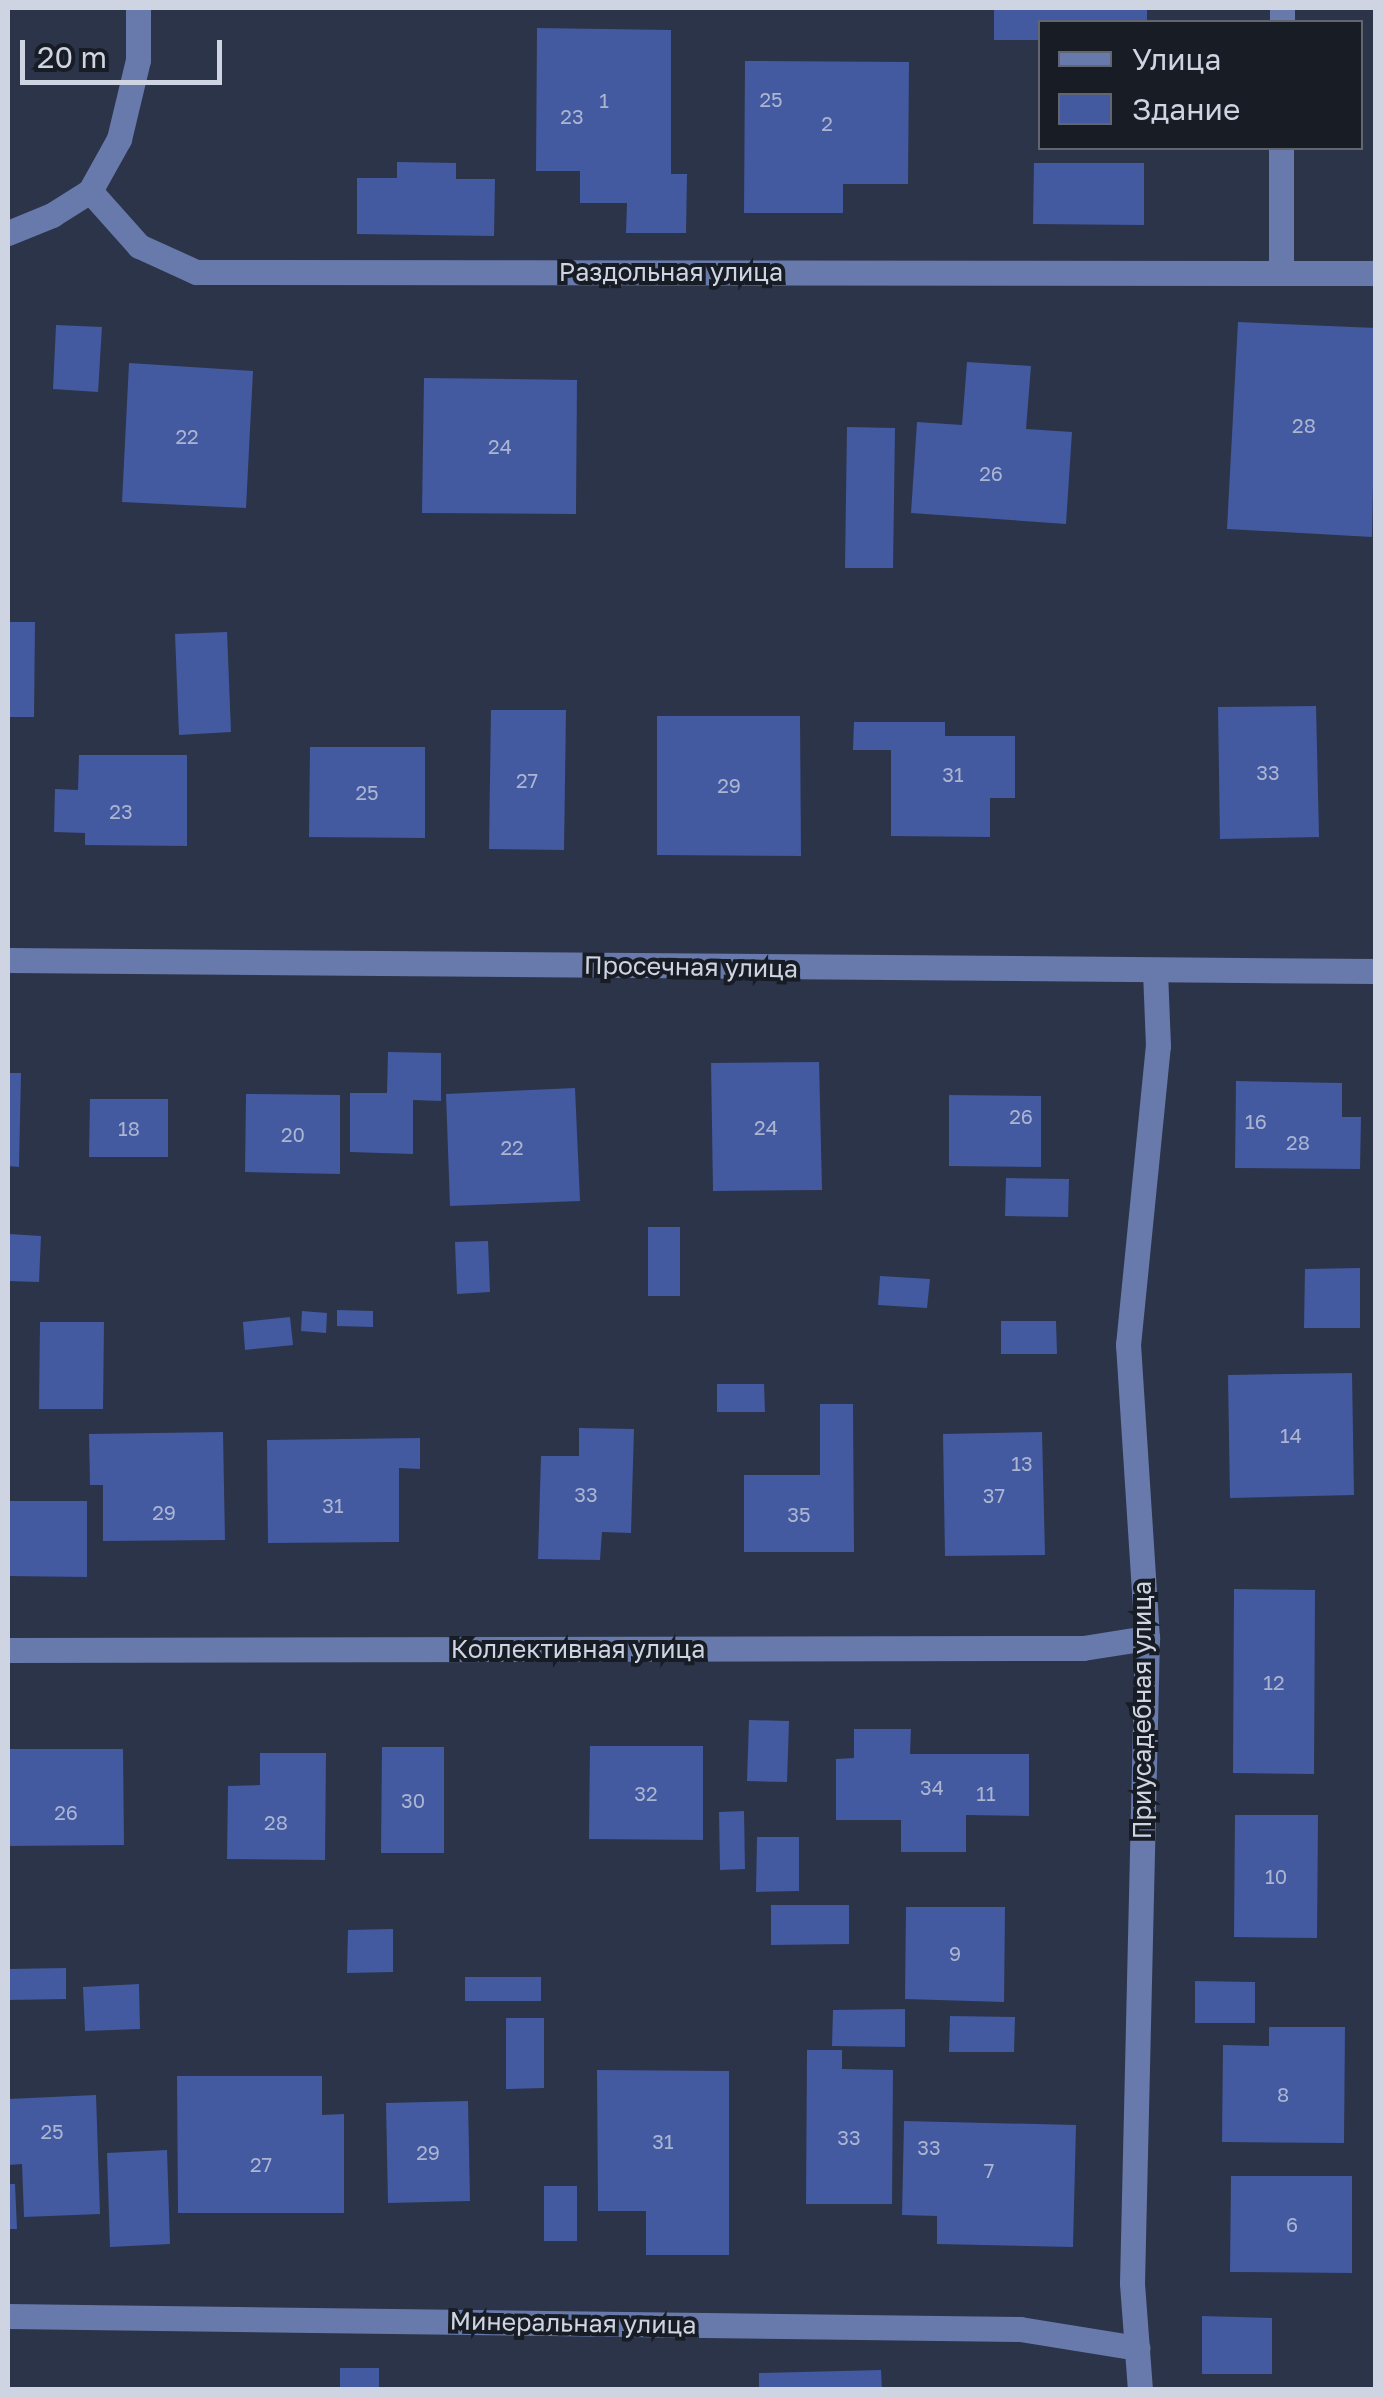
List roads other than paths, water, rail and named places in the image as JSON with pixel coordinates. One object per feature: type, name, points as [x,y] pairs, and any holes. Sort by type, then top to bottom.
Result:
[{"type":"street","points":[[8,233],[52,215],[90,191],[119,140],[138,60],[138,8]]},
{"type":"street","points":[[1280,272],[1282,150]]},
{"type":"street","name":"Раздольная улица","points":[[90,191],[139,246],[196,272],[1376,273]]},
{"type":"street","name":"Просечная улица","points":[[8,960],[1376,971]]},
{"type":"street","name":"Приусадебная улица","points":[[1140,2390],[1132,2283],[1147,1638],[1128,1345],[1158,1046],[1155,971]]},
{"type":"street","name":"Коллективная улица","points":[[8,1650],[1083,1648],[1147,1638]]},
{"type":"street","name":"Минеральная улица","points":[[8,2316],[1020,2328],[1137,2348]]}]
